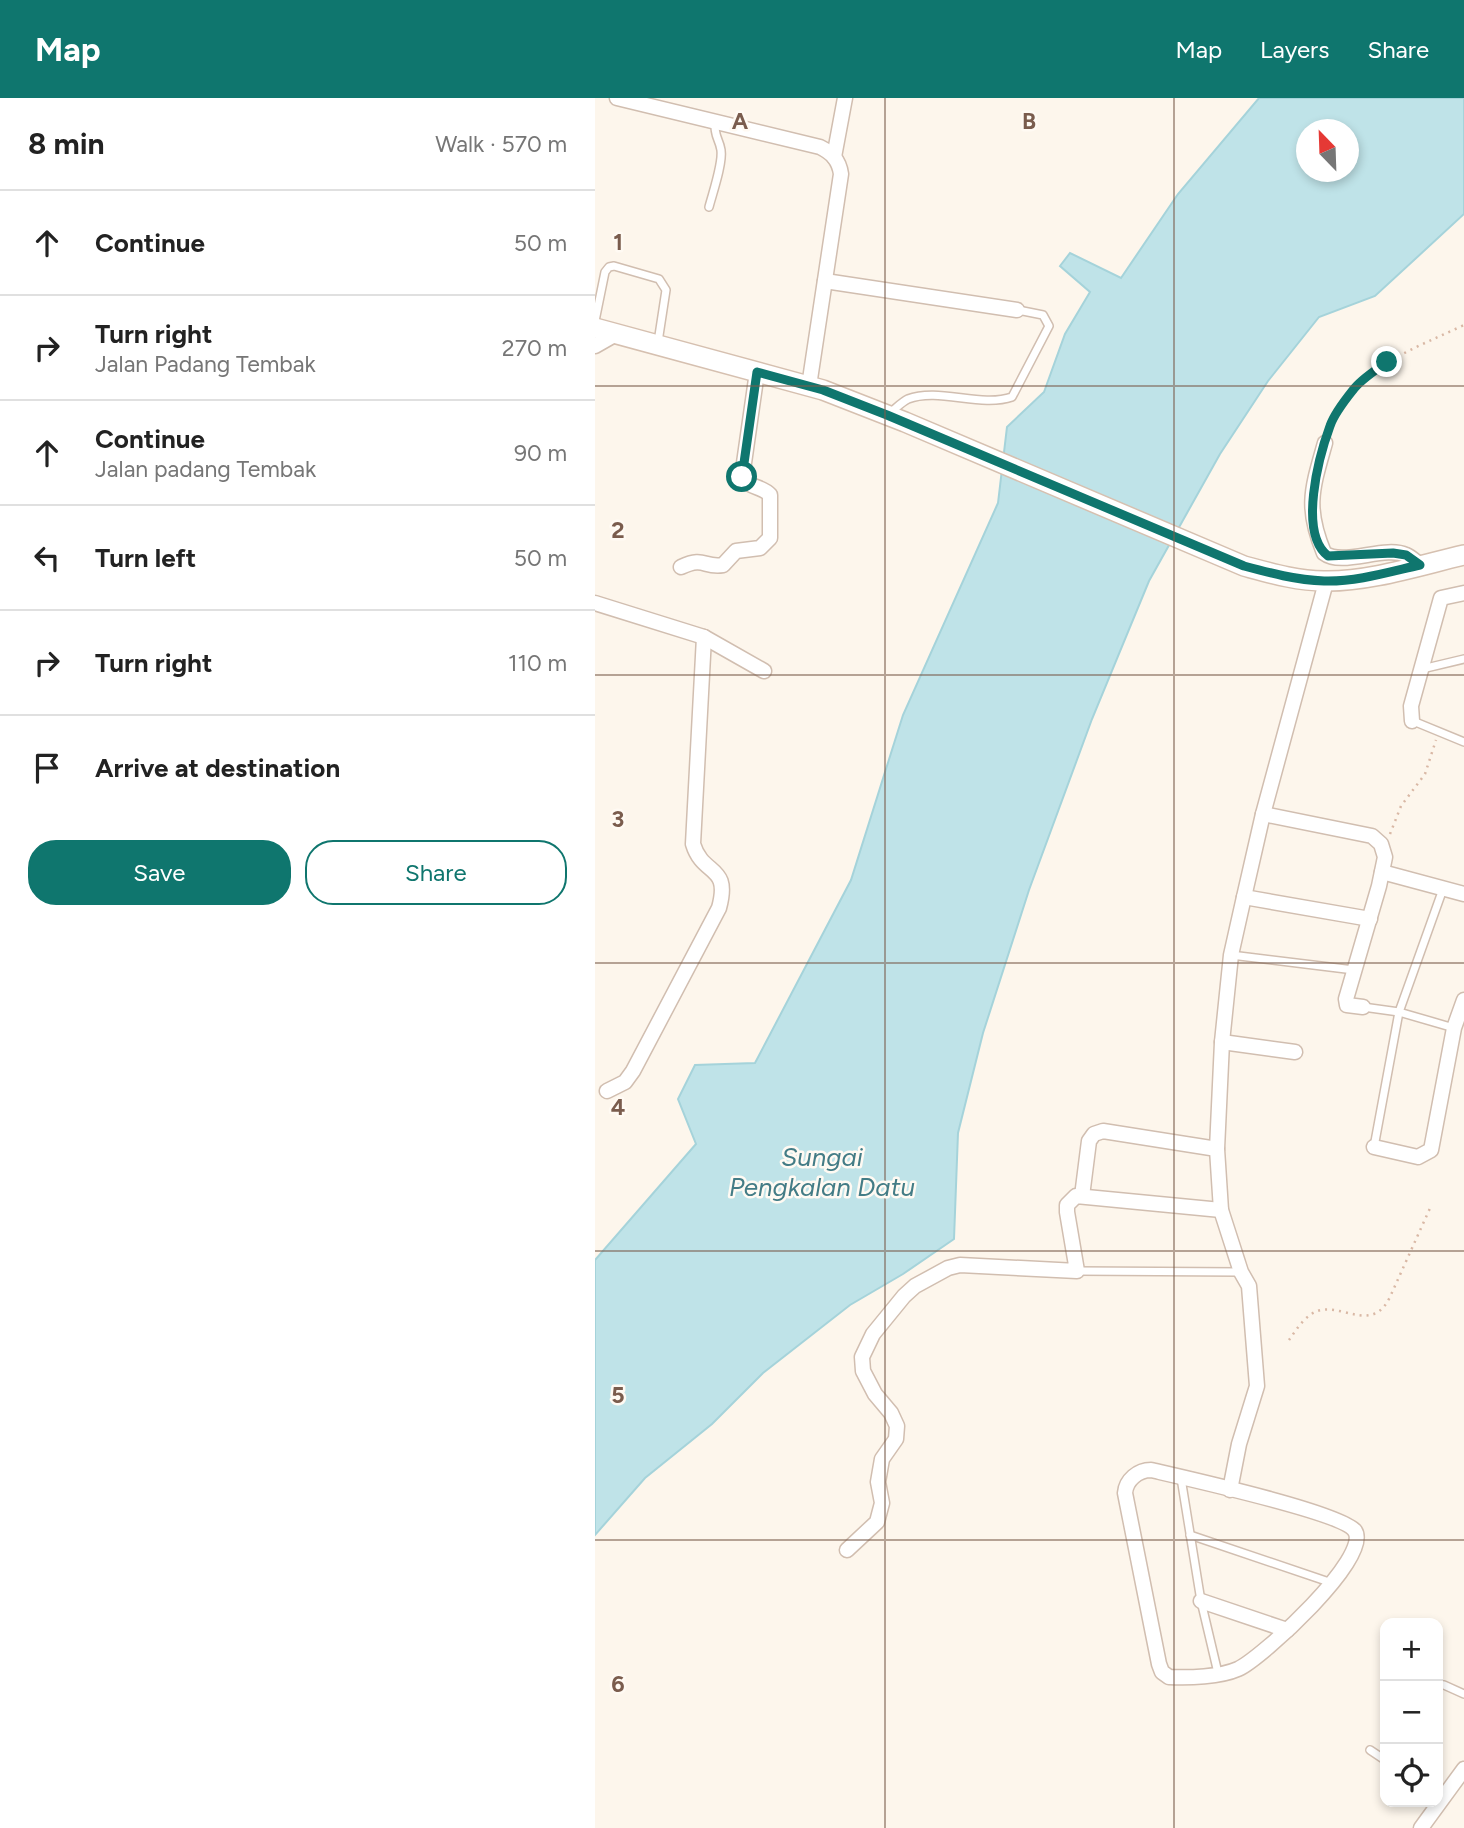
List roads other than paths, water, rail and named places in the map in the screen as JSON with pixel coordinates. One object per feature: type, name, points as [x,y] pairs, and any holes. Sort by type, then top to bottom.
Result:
[{"type":"main road","points":[[595,328],[809,386],[896,418],[1244,566],[1280,576],[1326,582],[1349,580],[1464,555]]},
{"type":"street","points":[[617,98],[820,147],[834,157],[841,173],[809,386]]},
{"type":"street","points":[[834,157],[845,98]]},
{"type":"street","points":[[825,281],[1017,310]]},
{"type":"street","points":[[595,346],[616,334]]},
{"type":"street","points":[[681,567],[698,561],[715,566],[723,565],[736,551],[760,548],[770,538],[771,495],[745,483],[742,477],[757,372]]},
{"type":"street","points":[[1325,443],[1313,485],[1312,510],[1314,528],[1324,553],[1334,558],[1393,553],[1406,555],[1420,565]]},
{"type":"street","points":[[1230,1490],[1239,1444],[1258,1386],[1249,1286],[1241,1272],[1221,1210],[1217,1149],[1222,1042],[1231,955],[1263,814],[1326,582]]},
{"type":"street","points":[[1412,721],[1411,706],[1441,598],[1464,593]]},
{"type":"street","points":[[595,603],[705,637],[764,671]]},
{"type":"street","points":[[607,1091],[625,1082],[633,1072],[719,908],[723,895],[723,882],[718,874],[700,860],[693,844],[705,637]]},
{"type":"street","points":[[1263,814],[1372,836],[1384,850],[1382,873],[1345,1002],[1351,1006],[1363,1007]]},
{"type":"street","points":[[1382,873],[1464,894]]},
{"type":"street","points":[[1244,897],[1370,919]]},
{"type":"street","points":[[1374,1147],[1418,1157],[1431,1150],[1454,1028],[1464,1000]]},
{"type":"street","points":[[1222,1042],[1295,1052]]},
{"type":"street","points":[[1082,1196],[1089,1141],[1094,1134],[1103,1132],[1217,1149]]},
{"type":"street","points":[[847,1550],[877,1522],[883,1503],[878,1482],[882,1459],[896,1438],[897,1426],[863,1371],[862,1357],[873,1334],[915,1286],[948,1268],[960,1265],[1077,1270],[1067,1205],[1076,1196],[1221,1210]]},
{"type":"street","points":[[1147,1469],[1180,1477],[1325,1516],[1353,1529],[1357,1534],[1355,1545],[1332,1583],[1287,1630],[1239,1668],[1218,1673],[1169,1677],[1162,1672],[1126,1487],[1138,1473],[1147,1469]]},
{"type":"street","points":[[1201,1601],[1287,1630]]},
{"type":"street","points":[[1443,1792],[1464,1769]]},
{"type":"street","points":[[1421,1828],[1433,1807]]},
{"type":"lane","points":[[709,207],[721,155],[715,134],[715,122]]},
{"type":"lane","points":[[595,321],[605,272],[609,267],[614,266],[659,279],[666,290],[658,345]]},
{"type":"lane","points":[[896,418],[907,400],[919,397],[965,397],[991,402],[1012,397],[1049,326],[1043,315],[1017,310]]},
{"type":"lane","points":[[1422,669],[1464,659]]},
{"type":"lane","points":[[1412,721],[1464,742]]},
{"type":"lane","points":[[1374,1147],[1399,1012],[1443,889]]},
{"type":"lane","points":[[1231,955],[1355,971]]},
{"type":"lane","points":[[1363,1007],[1399,1012],[1454,1028]]},
{"type":"lane","points":[[1077,1270],[1241,1272]]},
{"type":"lane","points":[[1180,1477],[1201,1601],[1218,1673]]},
{"type":"lane","points":[[1190,1535],[1332,1583]]},
{"type":"lane","points":[[1444,1685],[1464,1694]]},
{"type":"lane","points":[[1370,1750],[1380,1757]]},
{"type":"water","name":"Sungai Pengkalan Datu","points":[[1259,98],[1464,98],[1464,214],[1375,296],[1319,317],[1268,381],[1220,454],[1149,581],[1092,719],[1029,890],[983,1033],[958,1133],[954,1239],[903,1274],[850,1305],[763,1373],[712,1424],[645,1478],[595,1535],[595,1260],[696,1144],[678,1099],[695,1065],[755,1063],[851,880],[903,715],[998,503],[1007,427],[1044,392],[1065,334],[1090,292],[1060,266],[1070,253],[1121,278],[1178,194]]}]
